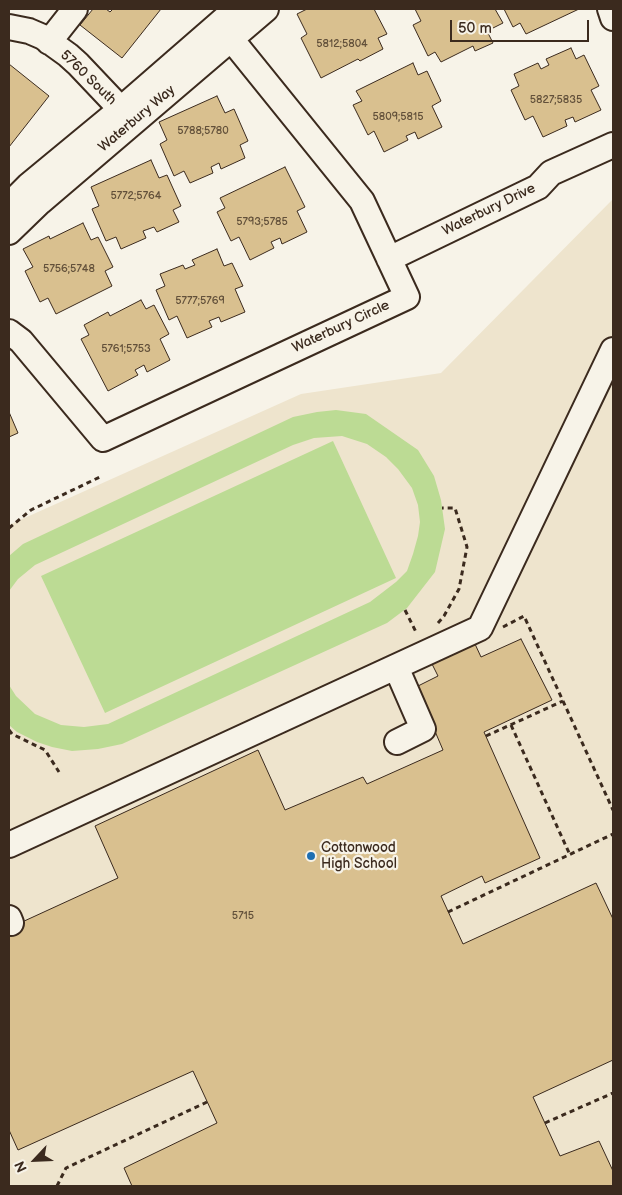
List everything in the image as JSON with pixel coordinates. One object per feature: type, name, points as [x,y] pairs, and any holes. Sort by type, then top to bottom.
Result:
[{"type":"street","points":[[50,42],[75,9]]},
{"type":"street","name":"Waterbury Way","points":[[9,232],[127,115],[229,24],[266,9]]},
{"type":"street","points":[[610,9],[613,18]]},
{"type":"street","name":"Waterbury Circle","points":[[9,332],[21,341],[102,439],[407,296],[365,206],[229,24]]},
{"type":"street","name":"5760 South","points":[[10,29],[28,31],[50,42],[78,64],[127,115]]},
{"type":"street","name":"Waterbury Way","points":[[9,205],[29,185],[127,115]]},
{"type":"street","name":"Waterbury Drive","points":[[390,259],[538,187],[551,173],[613,145]]},
{"type":"street","points":[[9,845],[480,628],[613,350]]},
{"type":"street","points":[[396,667],[423,729],[397,742]]},
{"type":"path","points":[[9,528],[31,510],[102,476]]},
{"type":"path","points":[[434,628],[444,616],[459,589],[467,547],[455,508],[442,508]]},
{"type":"path","points":[[405,610],[419,639]]},
{"type":"path","points":[[498,629],[524,616],[613,810]]},
{"type":"path","points":[[486,736],[563,701]]},
{"type":"path","points":[[511,725],[570,854]]},
{"type":"path","points":[[9,730],[12,734],[44,750],[59,772]]},
{"type":"path","points":[[448,912],[613,834]]},
{"type":"path","points":[[545,1124],[613,1093]]},
{"type":"path","points":[[57,1186],[66,1168],[207,1102]]},
{"type":"shaded area","name":"Cottonwood High School","points":[[613,199],[613,1186],[9,1186],[9,525],[301,394],[441,373]]},
{"type":"green space","points":[[336,410],[366,414],[418,450],[434,476],[441,500],[445,529],[435,572],[407,608],[387,623],[122,744],[98,749],[72,751],[37,742],[17,732],[9,725],[9,685],[16,696],[35,714],[61,725],[84,727],[108,724],[370,602],[396,582],[407,571],[418,536],[420,522],[418,505],[412,488],[386,457],[367,444],[342,436],[314,438],[293,445],[35,565],[18,579],[9,591],[9,556],[23,544],[293,417]]},
{"type":"green space","points":[[333,441],[396,578],[105,713],[41,576]]},
{"type":"building","points":[[93,9],[106,9],[110,12],[113,9],[161,9],[122,58],[80,25]]},
{"type":"building","points":[[307,9],[374,9],[387,34],[378,38],[383,49],[360,61],[358,59],[321,78],[301,38],[307,34],[297,14]]},
{"type":"building","points":[[415,9],[495,9],[503,23],[487,31],[493,43],[475,51],[473,46],[441,62],[435,52],[428,56],[413,25],[421,21]]},
{"type":"building","points":[[504,9],[579,9],[526,34],[520,23],[513,27]]},
{"type":"building","points":[[571,48],[576,59],[584,55],[599,86],[591,90],[601,110],[575,122],[573,117],[565,120],[567,126],[543,137],[533,116],[525,120],[511,90],[519,86],[514,74],[538,63],[541,69],[549,65],[546,59]]},
{"type":"building","points":[[413,63],[418,75],[427,71],[441,101],[432,106],[442,127],[418,139],[415,132],[406,136],[408,140],[384,152],[374,131],[368,135],[353,105],[362,101],[356,91]]},
{"type":"building","points":[[9,64],[49,96],[9,147]]},
{"type":"building","points":[[217,96],[225,113],[234,109],[248,141],[240,145],[245,158],[221,169],[219,163],[211,167],[213,173],[190,183],[184,171],[174,176],[160,144],[167,140],[159,122]]},
{"type":"building","points":[[151,160],[159,178],[167,175],[181,206],[173,210],[179,222],[157,232],[154,227],[143,231],[146,238],[121,249],[116,237],[106,241],[92,209],[99,206],[91,187]]},
{"type":"building","points":[[285,167],[305,207],[297,211],[307,232],[282,244],[280,238],[271,242],[274,248],[250,260],[239,237],[231,241],[217,212],[225,208],[220,198]]},
{"type":"building","points":[[83,223],[91,240],[98,237],[113,267],[105,271],[112,286],[56,314],[48,298],[40,302],[25,271],[33,267],[23,249],[49,236],[50,239]]},
{"type":"building","points":[[217,249],[224,266],[232,263],[243,286],[235,289],[245,312],[221,322],[219,317],[209,321],[212,327],[187,338],[177,316],[169,320],[156,290],[165,286],[160,274],[183,265],[185,269],[195,265],[192,260]]},
{"type":"building","points":[[141,300],[146,309],[154,305],[169,334],[160,339],[170,360],[147,372],[144,365],[135,370],[138,375],[108,391],[81,339],[89,335],[84,325],[108,312],[110,316]]},
{"type":"building","points":[[9,412],[18,433],[9,437]]},
{"type":"building","name":"Cottonwood High School","points":[[521,639],[552,700],[484,732],[540,858],[485,883],[482,876],[441,896],[463,944],[596,883],[613,919],[613,1060],[533,1097],[560,1156],[599,1141],[613,1171],[613,1186],[132,1186],[124,1168],[217,1123],[193,1071],[18,1150],[9,1130],[9,928],[118,878],[95,826],[258,750],[285,810],[363,777],[367,784],[443,750],[416,687],[438,676],[432,664],[475,644],[481,657]]},
{"type":"place","name":"Cottonwood High School","points":[[311,856]]}]
